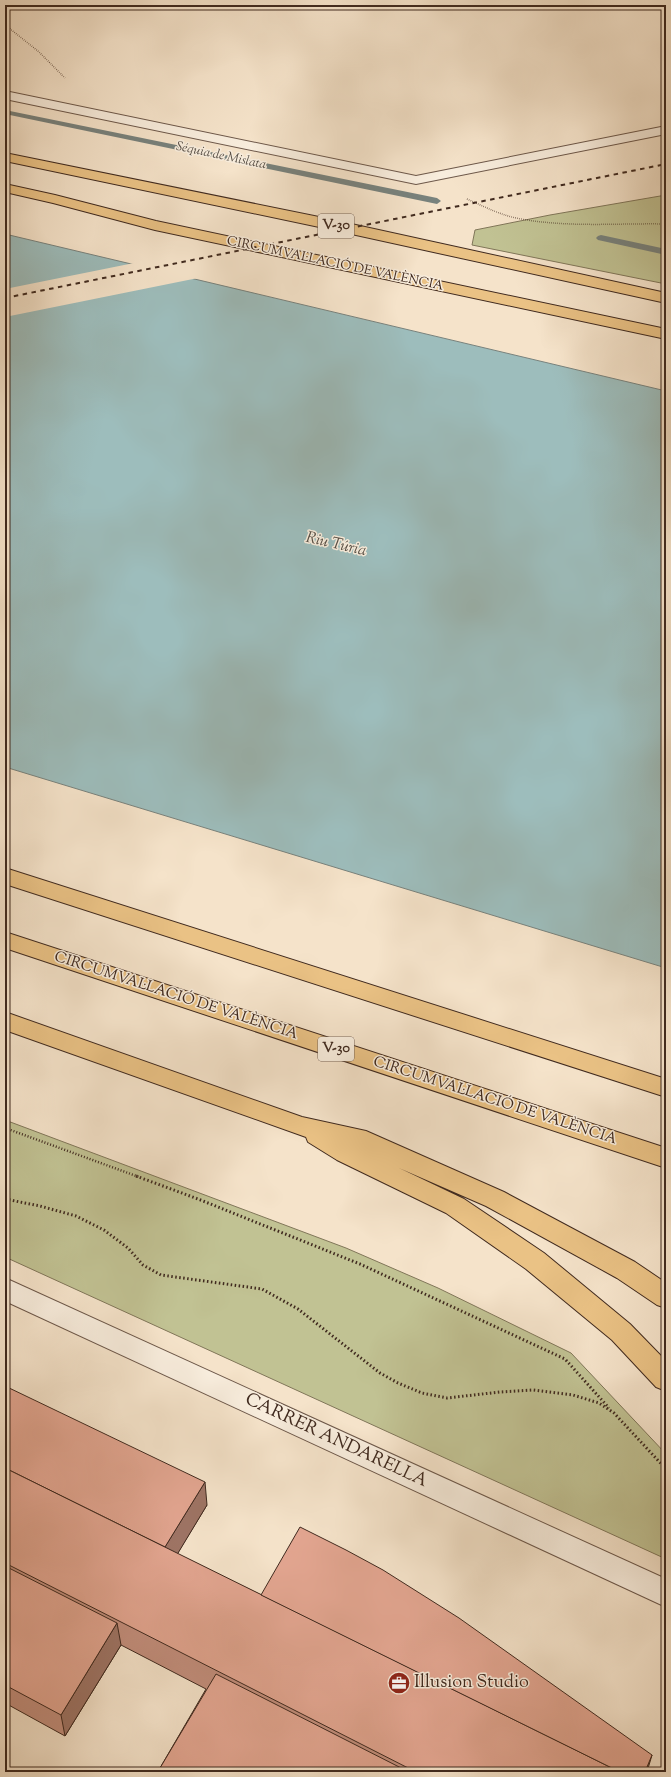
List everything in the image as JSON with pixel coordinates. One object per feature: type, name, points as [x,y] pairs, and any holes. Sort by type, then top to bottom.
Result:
[{"type":"highway","name":"V-30","points":[[5,157],[324,223],[666,298]]},
{"type":"highway","name":"CIRCUMVAL·LACIÓ DE VALÈNCIA","points":[[5,188],[55,199],[155,225],[666,334]]},
{"type":"highway","points":[[5,876],[666,1088]]},
{"type":"highway","name":"CIRCUMVAL·LACIÓ DE VALÈNCIA","points":[[5,940],[666,1158]]},
{"type":"highway","points":[[5,1021],[300,1126],[357,1138],[495,1199],[626,1270],[666,1296]]},
{"type":"highway","points":[[300,1126],[346,1153],[454,1206],[528,1257],[621,1332],[666,1379]]},
{"type":"street","points":[[5,96],[416,180],[666,130]]},
{"type":"street","name":"CARRER ANDARELLA","points":[[5,1289],[666,1593]]},
{"type":"path","points":[[5,25],[10,32],[38,52],[68,82],[64,94],[48,104]]},
{"type":"path","points":[[440,175],[458,194],[482,207],[523,220],[570,225],[644,223],[666,224]]},
{"type":"path","points":[[5,1128],[198,1199],[360,1264],[565,1359],[666,1469]]},
{"type":"path","points":[[5,1200],[40,1206],[76,1216],[104,1230],[128,1248],[144,1265],[161,1275],[262,1289],[278,1295],[304,1312],[339,1343],[372,1368],[398,1383],[426,1394],[446,1398],[526,1389],[560,1393],[585,1399],[611,1410]]},
{"type":"green space","points":[[666,195],[666,284],[472,245],[475,230],[550,215]]},
{"type":"green space","points":[[5,1120],[346,1248],[438,1288],[571,1353],[666,1454],[666,1559],[5,1257]]},
{"type":"water","name":"Riu Túria","points":[[5,234],[666,391],[666,968],[5,767]]},
{"type":"pier","points":[[134,263],[198,278],[5,317],[5,289]]},
{"type":"building","points":[[5,1386],[205,1482],[165,1547],[5,1468]]},
{"type":"building","points":[[5,1468],[620,1772],[416,1772],[5,1563]]},
{"type":"building","points":[[300,1527],[383,1570],[459,1618],[652,1755],[647,1767],[654,1772],[620,1772],[261,1595]]},
{"type":"building","points":[[5,1566],[117,1623],[61,1715],[5,1685]]},
{"type":"building","points":[[216,1674],[409,1772],[167,1772],[160,1768]]},
{"type":"waterway","name":"Séquia de Mislata","points":[[5,112],[437,201]]},
{"type":"waterway","points":[[601,238],[666,252]]},
{"type":"railway","points":[[5,298],[666,164]]},
{"type":"place","name":"Illusion Studio","points":[[399,1683]]}]
